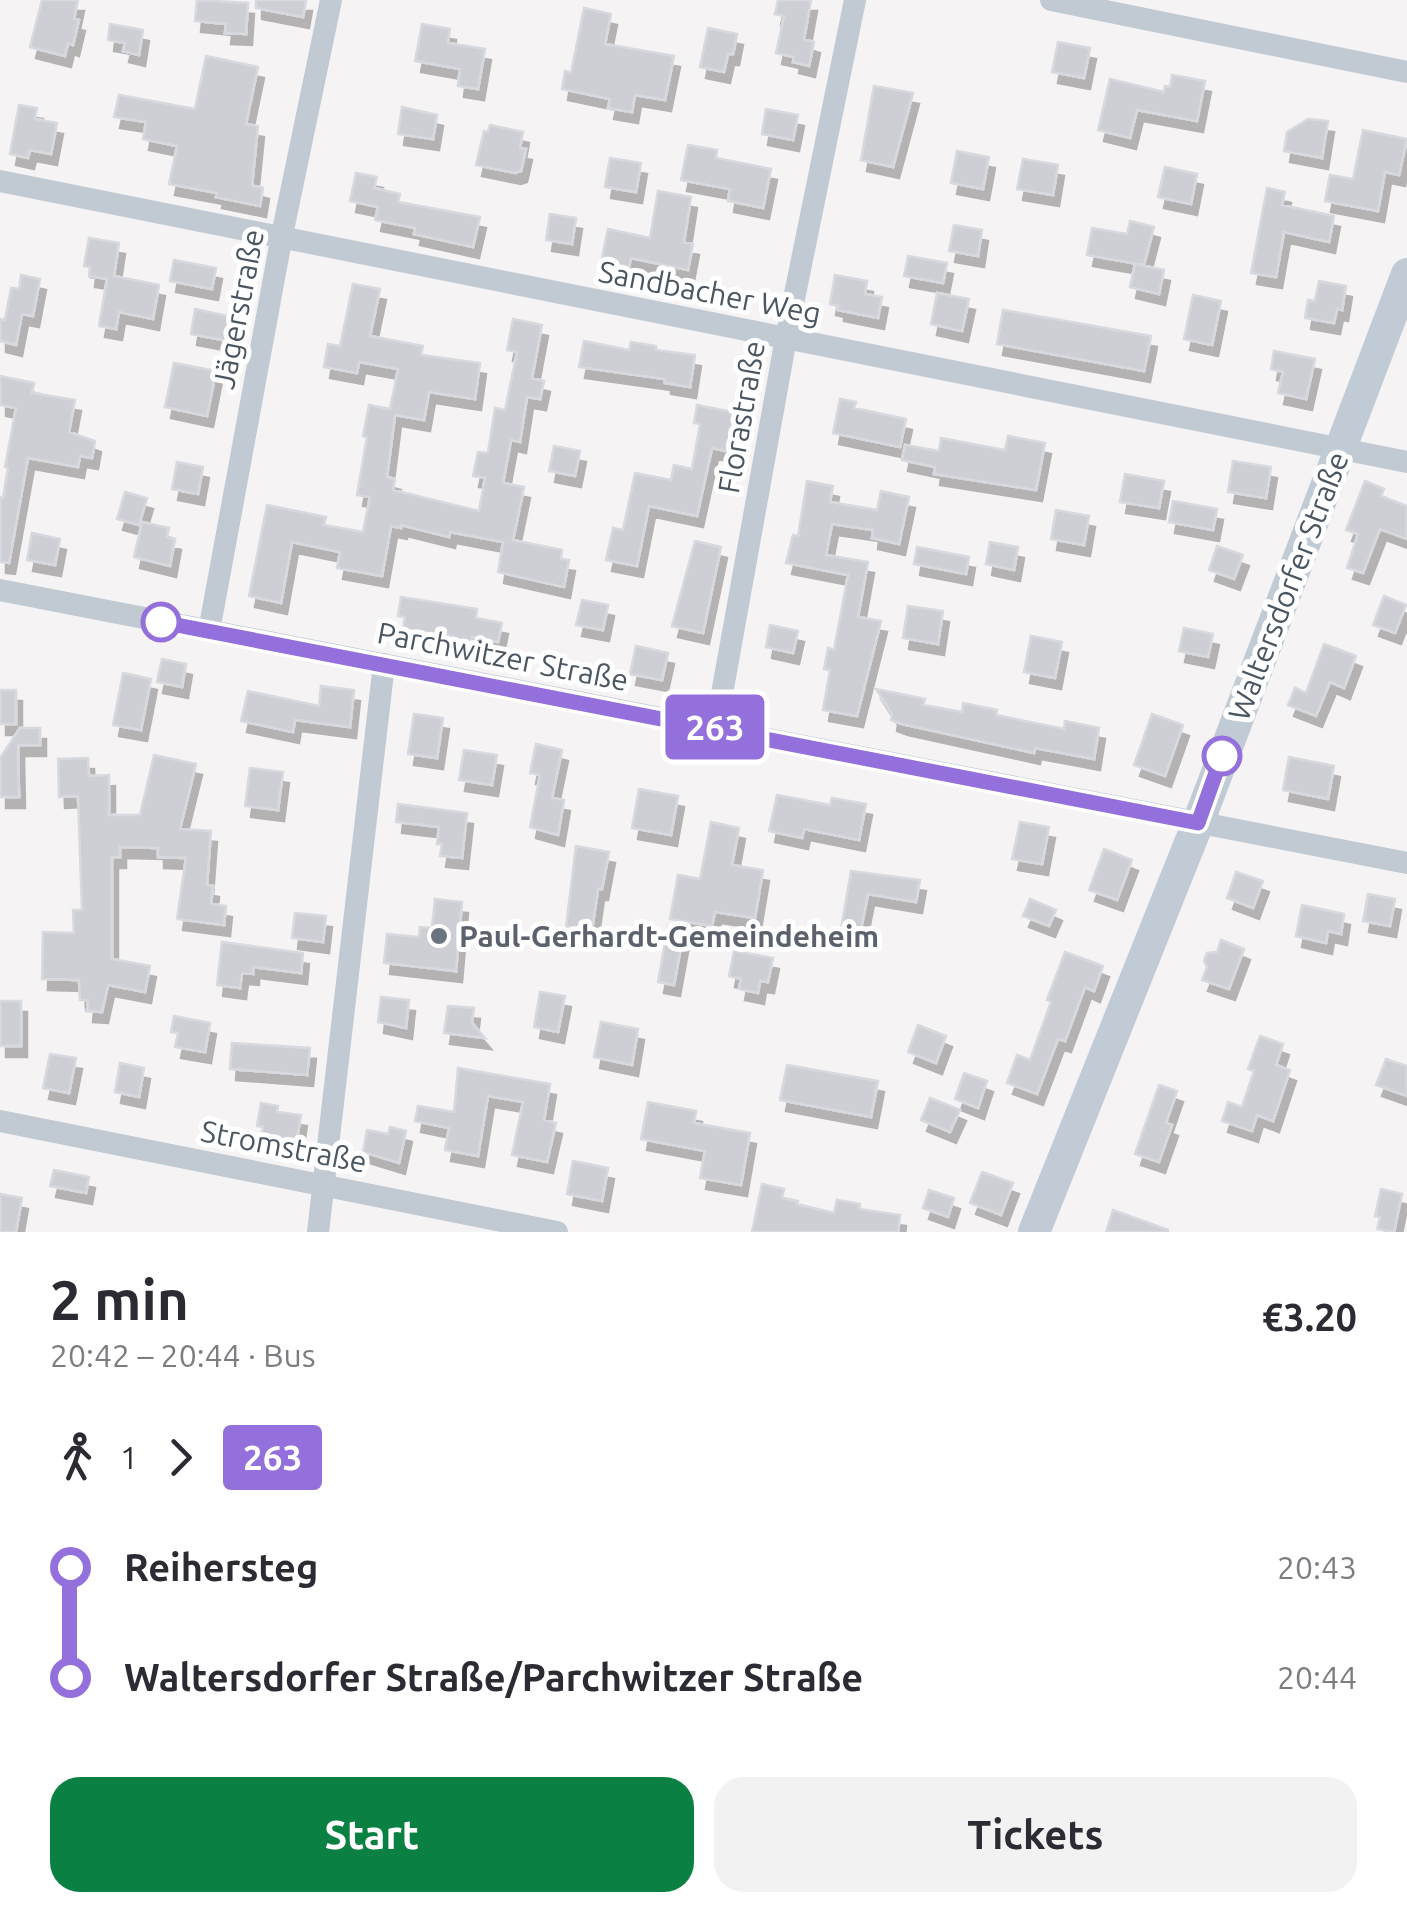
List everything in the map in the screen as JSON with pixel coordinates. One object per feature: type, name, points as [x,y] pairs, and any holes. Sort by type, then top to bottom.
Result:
[{"type":"street","name":"Jägerstraße","points":[[209,631],[282,235],[331,0]]},
{"type":"street","name":"Florastraße","points":[[716,728],[786,338],[855,0]]},
{"type":"street","points":[[1052,0],[1407,72]]},
{"type":"street","name":"Sandbacher Weg","points":[[0,181],[1407,462]]},
{"type":"street","name":"Waltersdorfer Straße","points":[[1034,1232],[1198,823],[1407,274]]},
{"type":"street","name":"Parchwitzer Straße","points":[[0,590],[1407,863]]},
{"type":"street","points":[[318,1232],[384,664]]},
{"type":"street","name":"Stromstraße","points":[[0,1122],[557,1232]]},
{"type":"building","points":[[42,0],[78,0],[74,19],[79,20],[73,45],[68,43],[65,56],[30,47]]},
{"type":"building","points":[[197,0],[248,3],[246,34],[225,33],[226,24],[195,21]]},
{"type":"building","points":[[256,0],[306,0],[303,17],[256,8]]},
{"type":"building","points":[[778,0],[811,0],[804,39],[814,42],[809,66],[776,53],[784,16],[775,14]]},
{"type":"building","points":[[584,8],[611,14],[605,44],[674,56],[665,100],[635,95],[632,112],[608,108],[610,99],[562,89],[565,71],[571,73]]},
{"type":"building","points":[[110,24],[143,30],[139,55],[123,51],[125,43],[108,40]]},
{"type":"building","points":[[422,24],[450,29],[448,43],[485,49],[478,89],[458,86],[460,69],[415,61]]},
{"type":"building","points":[[708,28],[737,34],[724,72],[700,67]]},
{"type":"building","points":[[1058,42],[1090,48],[1084,78],[1052,72]]},
{"type":"building","points":[[206,56],[258,67],[246,124],[258,126],[252,185],[263,188],[260,206],[169,184],[177,146],[143,139],[146,122],[114,117],[119,95],[195,109]]},
{"type":"building","points":[[1172,75],[1205,81],[1197,121],[1137,110],[1130,138],[1098,130],[1110,79],[1164,92],[1165,86],[1170,87]]},
{"type":"building","points":[[874,86],[913,93],[893,167],[861,160]]},
{"type":"building","points":[[19,105],[37,108],[35,119],[57,123],[51,154],[30,150],[28,158],[10,154]]},
{"type":"building","points":[[402,107],[437,115],[433,139],[398,134]]},
{"type":"building","points":[[766,109],[798,115],[793,140],[762,134]]},
{"type":"building","points":[[1308,119],[1328,121],[1322,158],[1284,151],[1287,132]]},
{"type":"building","points":[[490,125],[523,132],[520,148],[526,149],[521,171],[476,165],[484,131],[488,132]]},
{"type":"building","points":[[1363,130],[1407,139],[1399,175],[1385,172],[1378,211],[1325,201],[1330,175],[1353,179]]},
{"type":"building","points":[[688,145],[717,150],[716,158],[771,169],[763,208],[728,201],[730,189],[681,180]]},
{"type":"building","points":[[957,151],[989,157],[983,189],[951,183]]},
{"type":"building","points":[[610,158],[641,163],[636,192],[605,187]]},
{"type":"building","points":[[1023,159],[1058,165],[1053,195],[1017,189]]},
{"type":"building","points":[[1165,167],[1197,174],[1191,204],[1158,197]]},
{"type":"building","points":[[356,173],[377,177],[374,188],[400,194],[398,202],[480,217],[473,247],[414,234],[415,228],[375,220],[378,207],[350,201]]},
{"type":"building","points":[[1267,188],[1285,192],[1282,205],[1334,216],[1329,242],[1284,232],[1276,277],[1251,273]]},
{"type":"building","points":[[658,191],[691,197],[684,242],[693,244],[688,270],[631,258],[629,267],[601,262],[608,229],[650,238]]},
{"type":"building","points":[[550,214],[576,218],[572,244],[546,240]]},
{"type":"building","points":[[1130,221],[1154,227],[1144,265],[1087,255],[1092,228],[1127,234]]},
{"type":"building","points":[[954,225],[982,230],[978,256],[949,251]]},
{"type":"building","points":[[89,238],[119,243],[114,276],[159,285],[153,319],[119,312],[116,329],[99,326],[107,279],[89,276],[90,267],[84,266]]},
{"type":"building","points":[[908,256],[947,263],[943,283],[904,276]]},
{"type":"building","points":[[174,260],[216,268],[212,289],[170,281]]},
{"type":"building","points":[[1135,264],[1164,270],[1159,294],[1130,287]]},
{"type":"building","points":[[21,275],[40,279],[33,316],[22,314],[16,345],[0,341],[0,319],[5,320],[11,288],[19,289]]},
{"type":"building","points":[[835,275],[867,281],[865,294],[882,297],[878,318],[838,310],[838,306],[830,304]]},
{"type":"building","points":[[1319,281],[1346,286],[1342,310],[1337,309],[1334,323],[1305,318],[1308,300],[1315,301]]},
{"type":"building","points":[[353,284],[380,289],[370,336],[423,346],[421,355],[480,363],[475,399],[429,392],[424,420],[395,415],[387,477],[395,479],[393,490],[479,511],[485,478],[473,476],[478,452],[488,453],[495,408],[505,410],[517,352],[507,350],[513,319],[542,325],[532,378],[544,381],[540,399],[527,397],[520,442],[511,440],[503,483],[524,487],[513,540],[562,550],[561,559],[569,560],[564,587],[498,572],[503,542],[450,532],[449,537],[401,525],[391,526],[382,576],[337,568],[340,552],[292,542],[281,603],[249,596],[267,505],[326,517],[324,525],[363,532],[370,497],[357,495],[369,405],[390,409],[398,369],[359,362],[357,373],[324,367],[328,344],[340,346]]},
{"type":"building","points":[[937,293],[969,299],[962,331],[931,324]]},
{"type":"building","points":[[1193,295],[1221,301],[1212,345],[1184,339]]},
{"type":"building","points":[[195,309],[232,317],[228,341],[191,334]]},
{"type":"building","points":[[1003,310],[1151,336],[1144,371],[997,344]]},
{"type":"building","points":[[584,341],[629,350],[631,342],[695,355],[690,387],[665,383],[665,379],[579,367]]},
{"type":"building","points":[[1274,351],[1315,359],[1306,399],[1278,393],[1283,372],[1271,369]]},
{"type":"building","points":[[174,363],[216,371],[207,416],[165,407]]},
{"type":"building","points":[[0,376],[34,383],[32,393],[75,400],[69,432],[95,441],[92,458],[80,456],[78,467],[28,458],[9,563],[0,562],[0,497],[3,498],[16,408],[0,405]]},
{"type":"building","points":[[840,399],[856,402],[854,408],[906,419],[900,447],[833,433]]},
{"type":"building","points":[[697,405],[738,413],[730,452],[712,448],[697,516],[649,506],[637,566],[606,560],[613,528],[623,530],[635,473],[671,480],[674,465],[692,469],[700,424],[694,423]]},
{"type":"building","points":[[1008,436],[1045,443],[1036,490],[934,474],[935,467],[902,460],[905,445],[939,451],[941,438],[1005,450]]},
{"type":"building","points":[[554,446],[580,451],[575,476],[549,471]]},
{"type":"building","points":[[1233,461],[1271,467],[1266,498],[1228,492]]},
{"type":"building","points":[[177,462],[203,467],[198,494],[172,489]]},
{"type":"building","points":[[1125,474],[1164,481],[1159,508],[1120,502]]},
{"type":"building","points":[[807,481],[833,486],[830,502],[877,510],[881,491],[909,497],[899,544],[872,538],[873,530],[832,524],[826,555],[868,562],[858,617],[881,621],[857,716],[823,710],[830,670],[824,669],[828,648],[834,650],[848,575],[786,563],[793,535],[798,536]]},
{"type":"building","points":[[1365,481],[1384,489],[1381,496],[1407,506],[1407,539],[1380,529],[1363,573],[1347,568],[1358,534],[1346,530]]},
{"type":"building","points":[[125,492],[147,498],[139,525],[117,519]]},
{"type":"building","points":[[1173,501],[1217,509],[1213,530],[1169,522]]},
{"type":"building","points":[[1056,510],[1089,516],[1084,545],[1051,539]]},
{"type":"building","points":[[142,522],[169,528],[167,537],[175,539],[170,566],[134,557]]},
{"type":"building","points":[[32,533],[60,539],[55,565],[27,560]]},
{"type":"building","points":[[695,541],[721,547],[703,633],[672,626]]},
{"type":"building","points":[[990,542],[1018,547],[1014,570],[986,564]]},
{"type":"building","points":[[1217,546],[1243,555],[1234,579],[1209,570]]},
{"type":"building","points":[[917,547],[969,557],[966,574],[914,564]]},
{"type":"building","points":[[1384,596],[1406,605],[1395,633],[1373,625]]},
{"type":"building","points":[[401,597],[477,609],[476,618],[502,623],[498,642],[472,637],[471,643],[452,639],[453,636],[403,629],[405,617],[398,616]]},
{"type":"building","points":[[582,600],[608,605],[603,630],[576,625]]},
{"type":"building","points":[[908,606],[943,611],[938,644],[903,638]]},
{"type":"building","points":[[770,625],[798,631],[793,653],[766,647]]},
{"type":"building","points":[[1184,628],[1213,634],[1208,657],[1179,651]]},
{"type":"building","points":[[1031,636],[1062,642],[1055,678],[1024,672]]},
{"type":"building","points":[[1324,644],[1356,656],[1344,688],[1330,682],[1316,716],[1288,705],[1295,688],[1306,693]]},
{"type":"building","points":[[636,646],[668,653],[662,680],[630,674]]},
{"type":"building","points":[[162,659],[186,664],[182,687],[157,682]]},
{"type":"building","points":[[123,673],[151,679],[141,730],[113,725]]},
{"type":"building","points":[[321,686],[354,690],[350,727],[295,720],[293,732],[241,721],[248,691],[319,706]]},
{"type":"building","points":[[876,689],[925,699],[923,705],[962,712],[963,703],[997,710],[996,715],[1064,729],[1065,721],[1099,728],[1094,759],[1035,748],[1034,753],[902,724],[891,720],[892,714]]},
{"type":"building","points":[[0,690],[16,690],[16,724],[0,724]]},
{"type":"building","points":[[414,714],[443,718],[437,758],[408,754]]},
{"type":"building","points":[[1152,714],[1183,725],[1165,776],[1134,765]]},
{"type":"building","points":[[20,728],[40,728],[40,745],[18,745],[19,797],[0,797],[0,758]]},
{"type":"building","points":[[536,744],[562,750],[552,798],[564,800],[558,835],[530,827],[540,775],[530,773]]},
{"type":"building","points":[[464,750],[497,755],[492,785],[459,780]]},
{"type":"building","points":[[154,755],[196,764],[180,829],[211,831],[207,885],[213,886],[211,904],[226,906],[224,925],[177,919],[186,858],[158,857],[158,848],[120,847],[120,857],[112,857],[112,959],[150,966],[145,992],[108,985],[102,1012],[87,1011],[88,1000],[80,1000],[79,980],[42,979],[43,932],[74,933],[73,910],[82,910],[78,796],[59,797],[58,759],[88,758],[89,776],[109,775],[109,815],[140,815]]},
{"type":"building","points":[[1289,757],[1334,766],[1328,799],[1283,790]]},
{"type":"building","points":[[250,768],[283,772],[278,810],[245,806]]},
{"type":"building","points":[[639,789],[678,796],[671,835],[632,828]]},
{"type":"building","points":[[777,795],[830,805],[832,798],[866,804],[859,840],[804,829],[802,838],[769,831]]},
{"type":"building","points":[[398,804],[467,813],[462,858],[440,856],[439,827],[396,822]]},
{"type":"building","points":[[711,822],[739,828],[732,865],[763,870],[755,918],[715,912],[712,926],[670,919],[678,875],[700,879]]},
{"type":"building","points":[[1020,822],[1049,827],[1042,864],[1012,859]]},
{"type":"building","points":[[576,846],[609,852],[592,930],[566,927]]},
{"type":"building","points":[[1104,849],[1132,860],[1117,900],[1089,890]]},
{"type":"building","points":[[851,871],[920,880],[916,902],[868,894],[860,934],[841,930]]},
{"type":"building","points":[[1236,872],[1263,881],[1253,908],[1227,898]]},
{"type":"building","points":[[1368,894],[1395,899],[1390,926],[1363,921]]},
{"type":"building","name":"Paul-Gerhardt-Gemeindeheim","points":[[435,899],[462,902],[456,971],[384,963],[387,934],[419,937],[420,927],[432,928]]},
{"type":"building","points":[[1030,899],[1056,910],[1049,926],[1023,916]]},
{"type":"building","points":[[1302,905],[1344,914],[1341,934],[1328,931],[1326,943],[1296,936]]},
{"type":"building","points":[[295,913],[326,916],[323,942],[292,938]]},
{"type":"building","points":[[668,927],[684,930],[674,985],[658,982]]},
{"type":"building","points":[[1221,940],[1244,949],[1229,989],[1202,980],[1207,953],[1217,952]]},
{"type":"building","points":[[222,942],[303,953],[301,973],[253,967],[253,974],[242,973],[240,988],[217,985]]},
{"type":"building","points":[[734,951],[773,958],[768,982],[760,981],[758,993],[739,989],[741,979],[729,976]]},
{"type":"building","points":[[1065,952],[1103,966],[1094,991],[1085,987],[1065,1041],[1058,1039],[1037,1094],[1007,1083],[1017,1055],[1030,1060]]},
{"type":"building","points":[[540,992],[565,996],[558,1032],[534,1027]]},
{"type":"building","points":[[381,997],[409,1000],[406,1028],[378,1022]]},
{"type":"building","points":[[0,1001],[21,1001],[21,1046],[0,1046]]},
{"type":"building","points":[[448,1006],[474,1008],[472,1023],[485,1038],[444,1033]]},
{"type":"building","points":[[174,1016],[210,1023],[205,1052],[175,1047],[178,1033],[171,1032]]},
{"type":"building","points":[[601,1022],[638,1029],[632,1065],[594,1057]]},
{"type":"building","points":[[918,1025],[946,1036],[936,1063],[908,1052]]},
{"type":"building","points":[[1260,1036],[1283,1044],[1276,1065],[1290,1070],[1273,1121],[1257,1115],[1252,1131],[1222,1121],[1228,1102],[1242,1107],[1254,1071],[1248,1069]]},
{"type":"building","points":[[232,1043],[310,1048],[307,1075],[230,1069]]},
{"type":"building","points":[[50,1054],[76,1058],[69,1093],[43,1088]]},
{"type":"building","points":[[1386,1059],[1407,1066],[1407,1096],[1376,1085]]},
{"type":"building","points":[[120,1063],[144,1068],[139,1097],[115,1092]]},
{"type":"building","points":[[787,1065],[878,1081],[871,1117],[780,1100]]},
{"type":"building","points":[[458,1068],[550,1084],[544,1120],[556,1123],[547,1162],[512,1155],[523,1102],[488,1096],[478,1156],[445,1150],[449,1128],[415,1121],[418,1106],[454,1112]]},
{"type":"building","points":[[964,1073],[987,1081],[978,1108],[955,1099]]},
{"type":"building","points":[[1159,1085],[1177,1091],[1166,1123],[1172,1125],[1159,1162],[1135,1154]]},
{"type":"building","points":[[930,1098],[960,1110],[950,1132],[921,1120]]},
{"type":"building","points":[[648,1102],[696,1111],[694,1123],[750,1133],[741,1185],[700,1178],[705,1151],[641,1139]]},
{"type":"building","points":[[261,1103],[278,1106],[277,1112],[301,1115],[296,1144],[260,1138],[263,1127],[257,1126]]},
{"type":"building","points":[[390,1127],[406,1131],[399,1163],[363,1152],[367,1130],[388,1134]]},
{"type":"building","points":[[573,1161],[608,1168],[602,1201],[567,1194]]},
{"type":"building","points":[[54,1170],[89,1177],[86,1193],[50,1186]]},
{"type":"building","points":[[982,1172],[1013,1183],[1001,1215],[970,1203]]},
{"type":"building","points":[[762,1184],[784,1189],[782,1198],[834,1213],[837,1200],[860,1204],[859,1209],[900,1215],[898,1232],[752,1232]]},
{"type":"building","points":[[1381,1189],[1402,1194],[1394,1232],[1377,1229],[1380,1217],[1375,1216]]},
{"type":"building","points":[[929,1190],[954,1198],[948,1217],[923,1208]]},
{"type":"building","points":[[0,1194],[22,1198],[16,1232],[0,1232]]},
{"type":"building","points":[[1113,1210],[1168,1230],[1168,1232],[1106,1232]]},
{"type":"bus line","name":"263","points":[[161,622],[1198,823],[1222,756]]},
{"type":"place","name":"Paul-Gerhardt-Gemeindeheim","points":[[439,936]]}]
